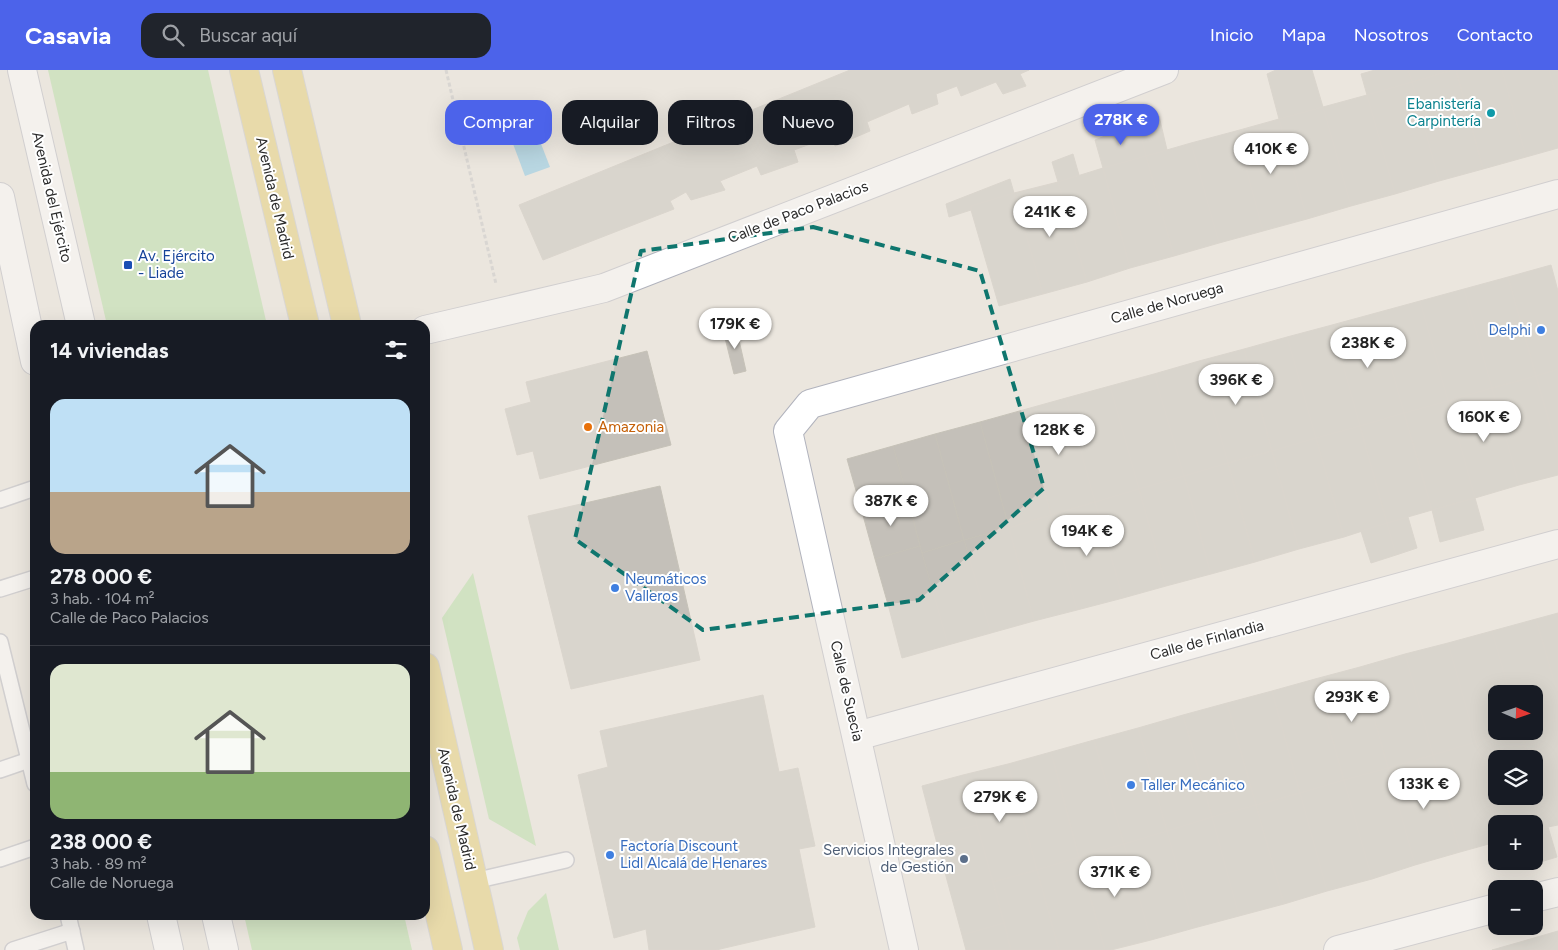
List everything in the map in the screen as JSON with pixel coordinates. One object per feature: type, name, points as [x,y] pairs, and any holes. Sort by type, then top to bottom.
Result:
[{"type":"main road","name":"Avenida de Madrid","points":[[244,70],[304,320]]},
{"type":"main road","points":[[287,70],[346,320]]},
{"type":"main road","name":"Avenida de Madrid","points":[[430,689],[489,950]]},
{"type":"main road","points":[[430,872],[448,950]]},
{"type":"street","name":"Avenida del Ejército","points":[[22,70],[80,320]]},
{"type":"street","name":"Calle de Paco Palacios","points":[[430,329],[604,288],[1164,70]]},
{"type":"street","name":"Calle de Noruega","points":[[788,431],[810,404],[1558,194]]},
{"type":"street","points":[[0,197],[30,338]]},
{"type":"street","name":"Calle de Suecia","points":[[788,431],[904,950]]},
{"type":"street","name":"Calle de Finlandia","points":[[857,736],[1558,544]]},
{"type":"street","points":[[1543,896],[1558,892]]},
{"type":"street","points":[[1338,950],[1488,910]]},
{"type":"street","points":[[162,920],[169,950]]},
{"type":"street","points":[[217,920],[224,950]]},
{"type":"lane","points":[[0,500],[30,490]]},
{"type":"lane","points":[[0,589],[30,580]]},
{"type":"lane","points":[[0,642],[4,679],[30,764]]},
{"type":"lane","points":[[0,770],[29,760]]},
{"type":"lane","points":[[0,859],[30,849]]},
{"type":"lane","points":[[474,881],[566,860]]},
{"type":"lane","points":[[69,920],[76,950]]},
{"type":"lane","points":[[13,950],[72,931]]},
{"type":"path","points":[[446,70],[502,312]]},
{"type":"highlighted area","points":[[813,227],[980,271],[1044,488],[919,600],[703,630],[575,539],[641,251]]},
{"type":"green space","points":[[48,70],[208,70],[266,320],[106,320]]},
{"type":"green space","points":[[473,573],[536,846],[489,819],[442,618]]},
{"type":"green space","points":[[546,893],[559,950],[520,950],[517,938],[528,911]]},
{"type":"green space","points":[[245,920],[405,920],[412,950],[252,950]]},
{"type":"water","points":[[513,145],[542,145],[550,167],[525,176]]},
{"type":"building","points":[[850,70],[1029,70],[1020,74],[1026,86],[1003,94],[996,82],[961,96],[957,86],[936,94],[938,104],[912,114],[909,104],[867,122],[870,131],[853,138],[853,100],[776,100]]},
{"type":"building","points":[[1276,70],[1312,70],[1323,107],[1279,119],[1267,74]]},
{"type":"building","points":[[1375,70],[1408,70],[1412,82],[1367,95],[1361,74]]},
{"type":"building","points":[[1408,70],[1453,70],[1412,82]]},
{"type":"building","points":[[1456,70],[1483,169],[1439,181],[1412,82]]},
{"type":"building","name":"Ebanistería Carpintería","points":[[1456,70],[1502,70],[1526,157],[1483,169]]},
{"type":"building","points":[[1502,70],[1549,70],[1558,102],[1558,148],[1526,157]]},
{"type":"building","points":[[1549,70],[1558,70],[1558,102]]},
{"type":"building","points":[[1412,82],[1439,181],[1395,194],[1367,95]]},
{"type":"building","points":[[1367,95],[1395,194],[1351,206],[1323,107]]},
{"type":"building","points":[[763,105],[763,145],[808,145],[794,150],[798,162],[761,175],[757,166],[720,181],[725,190],[691,200],[686,192],[670,201],[674,209],[543,260],[519,205],[668,144],[753,145],[753,110]]},
{"type":"building","points":[[1323,107],[1351,206],[1307,219],[1279,119]]},
{"type":"building","points":[[1159,116],[1167,150],[1146,156],[1138,123]]},
{"type":"building","points":[[1279,119],[1307,219],[1263,231],[1236,131]]},
{"type":"building","points":[[1138,123],[1146,156],[1103,168],[1095,140]]},
{"type":"building","points":[[1236,131],[1263,231],[1219,243],[1191,143]]},
{"type":"building","points":[[1191,143],[1219,243],[1174,256],[1146,156]]},
{"type":"building","points":[[1073,154],[1079,175],[1058,182],[1052,162]]},
{"type":"building","points":[[1146,156],[1174,256],[1130,268],[1103,168]]},
{"type":"building","points":[[1103,168],[1130,268],[1087,282],[1058,182]]},
{"type":"building","points":[[1010,179],[1014,193],[971,206],[971,210],[949,217],[946,204]]},
{"type":"building","points":[[1058,182],[1087,282],[1043,294],[1014,193]]},
{"type":"building","points":[[1014,193],[1043,294],[999,306],[971,206]]},
{"type":"building","name":"Delphi","points":[[1551,265],[1558,291],[1558,369],[1536,376],[1508,277]]},
{"type":"building","points":[[1508,277],[1536,376],[1492,388],[1464,289]]},
{"type":"building","points":[[1464,289],[1492,388],[1448,401],[1420,301]]},
{"type":"building","points":[[1420,301],[1448,401],[1404,413],[1376,313]]},
{"type":"building","points":[[1376,313],[1404,413],[1360,426],[1332,325]]},
{"type":"building","points":[[1332,325],[1360,426],[1316,438],[1287,337]]},
{"type":"building","points":[[736,327],[746,371],[734,374],[723,330]]},
{"type":"building","points":[[1287,337],[1316,438],[1272,451],[1244,349]]},
{"type":"building","points":[[1244,349],[1272,451],[1228,463],[1199,361]]},
{"type":"building","name":"Amazonia","points":[[647,351],[671,445],[540,479],[533,451],[517,455],[505,409],[531,402],[526,382]]},
{"type":"building","points":[[1199,361],[1228,463],[1184,476],[1154,374]]},
{"type":"building","points":[[1558,369],[1558,453],[1536,376]]},
{"type":"building","points":[[1154,374],[1184,476],[1139,489],[1110,386]]},
{"type":"building","points":[[1536,376],[1558,453],[1558,475],[1519,485],[1492,388]]},
{"type":"building","points":[[1110,386],[1139,489],[1095,502],[1066,398]]},
{"type":"building","points":[[1492,388],[1519,485],[1475,498],[1448,401]]},
{"type":"building","points":[[1066,398],[1095,502],[1051,515],[1023,410]]},
{"type":"building","points":[[1448,401],[1475,498],[1432,510],[1404,413]]},
{"type":"building","points":[[1023,410],[1051,515],[1009,528],[980,422]]},
{"type":"building","points":[[1404,413],[1432,510],[1387,523],[1360,426]]},
{"type":"building","points":[[980,422],[1009,528],[964,540],[935,434]]},
{"type":"building","points":[[1360,426],[1387,523],[1344,537],[1316,438]]},
{"type":"building","points":[[935,434],[964,540],[922,553],[893,446]]},
{"type":"building","points":[[1316,438],[1344,537],[1299,549],[1272,451]]},
{"type":"building","points":[[893,446],[907,496],[861,508],[847,459]]},
{"type":"building","points":[[1272,451],[1299,549],[1255,562],[1228,463]]},
{"type":"building","points":[[1228,463],[1255,562],[1211,574],[1184,476]]},
{"type":"building","points":[[1184,476],[1211,574],[1166,586],[1139,489]]},
{"type":"building","name":"Neumáticos Valleros","points":[[660,486],[700,660],[571,689],[528,516]]},
{"type":"building","points":[[1139,489],[1166,586],[1123,598],[1095,502]]},
{"type":"building","points":[[907,496],[920,546],[875,559],[861,508]]},
{"type":"building","points":[[1475,498],[1484,530],[1440,542],[1432,510]]},
{"type":"building","points":[[1095,502],[1123,598],[1077,610],[1051,515]]},
{"type":"building","points":[[1051,515],[1077,610],[1034,621],[1009,528]]},
{"type":"building","points":[[1408,517],[1417,548],[1396,555],[1387,523]]},
{"type":"building","points":[[1387,523],[1396,555],[1371,563],[1361,531]]},
{"type":"building","points":[[1009,528],[1034,621],[991,633],[964,540]]},
{"type":"building","points":[[964,540],[991,633],[948,645],[922,553]]},
{"type":"building","points":[[920,546],[934,595],[889,608],[875,559]]},
{"type":"building","points":[[934,595],[948,645],[902,658],[889,608]]},
{"type":"building","points":[[1558,613],[1558,695],[1536,619]]},
{"type":"building","points":[[1536,619],[1558,695],[1558,719],[1543,723],[1543,685],[1507,685],[1492,631]]},
{"type":"building","points":[[1492,631],[1507,685],[1488,685],[1488,739],[1476,742],[1448,643]]},
{"type":"building","points":[[1448,643],[1476,742],[1433,755],[1405,654]]},
{"type":"building","points":[[1405,654],[1433,755],[1388,768],[1360,667]]},
{"type":"building","points":[[1360,667],[1388,768],[1344,780],[1315,679]]},
{"type":"building","points":[[1315,679],[1344,780],[1300,793],[1272,691]]},
{"type":"building","points":[[1272,691],[1300,793],[1256,805],[1227,703]]},
{"type":"building","points":[[763,695],[779,772],[798,768],[815,846],[799,849],[815,927],[716,950],[649,950],[646,929],[614,938],[578,775],[608,767],[600,731]]},
{"type":"building","points":[[1227,703],[1256,805],[1212,817],[1183,715]]},
{"type":"building","points":[[1183,715],[1212,817],[1167,831],[1138,728]]},
{"type":"building","points":[[1558,719],[1558,825],[1548,827],[1542,805],[1543,750],[1526,750],[1523,740],[1543,740],[1543,723]]},
{"type":"building","name":"Taller Mecánico","points":[[1138,728],[1167,831],[1124,844],[1094,740]]},
{"type":"building","points":[[1488,739],[1523,740],[1526,750],[1488,750],[1488,785],[1476,742]]},
{"type":"building","points":[[1094,740],[1124,844],[1079,857],[1051,752]]},
{"type":"building","points":[[1476,742],[1488,785],[1488,805],[1494,805],[1496,815],[1488,815],[1488,844],[1460,852],[1433,755]]},
{"type":"building","points":[[1051,752],[1079,857],[1037,870],[1008,764]]},
{"type":"building","points":[[1433,755],[1460,852],[1415,865],[1388,768]]},
{"type":"building","points":[[1008,764],[1037,870],[993,882],[963,775]]},
{"type":"building","points":[[1388,768],[1415,865],[1372,879],[1344,780]]},
{"type":"building","points":[[963,775],[977,825],[935,836],[922,786]]},
{"type":"building","points":[[1344,780],[1372,879],[1327,891],[1300,793]]},
{"type":"building","points":[[1300,793],[1327,891],[1284,904],[1256,805]]},
{"type":"building","points":[[1256,805],[1284,904],[1239,916],[1212,817]]},
{"type":"building","points":[[1494,805],[1542,805],[1548,827],[1543,828],[1543,815],[1496,815]]},
{"type":"building","points":[[1212,817],[1239,916],[1194,928],[1167,831]]},
{"type":"building","name":"Servicios Integrales de Gestión","points":[[977,825],[1004,923],[962,935],[935,836]]},
{"type":"building","points":[[1548,827],[1557,857],[1543,861],[1543,828]]},
{"type":"building","points":[[1167,831],[1194,928],[1151,940],[1124,844]]},
{"type":"building","points":[[1124,844],[1151,940],[1105,950],[1079,857]]},
{"type":"building","points":[[1079,857],[1105,950],[1059,950],[1037,870]]},
{"type":"building","points":[[1037,870],[1059,950],[1011,950],[993,882]]},
{"type":"building","points":[[1004,923],[1011,950],[966,950],[962,935]]},
{"type":"building","points":[[1558,931],[1558,950],[1522,950],[1520,942]]},
{"type":"building","points":[[1520,942],[1522,950],[1492,950]]},
{"type":"place","name":"Ebanistería Carpintería","points":[[1491,113]]},
{"type":"place","name":"Av. Ejército - Liade","points":[[128,265]]},
{"type":"place","name":"Delphi","points":[[1541,330]]},
{"type":"place","name":"Amazonia","points":[[588,427]]},
{"type":"place","name":"Neumáticos Valleros","points":[[615,588]]},
{"type":"place","name":"Taller Mecánico","points":[[1131,785]]},
{"type":"place","name":"Factoría Discount Lidl Alcalá de Henares","points":[[610,855]]},
{"type":"place","name":"Servicios Integrales de Gestión","points":[[964,859]]}]
